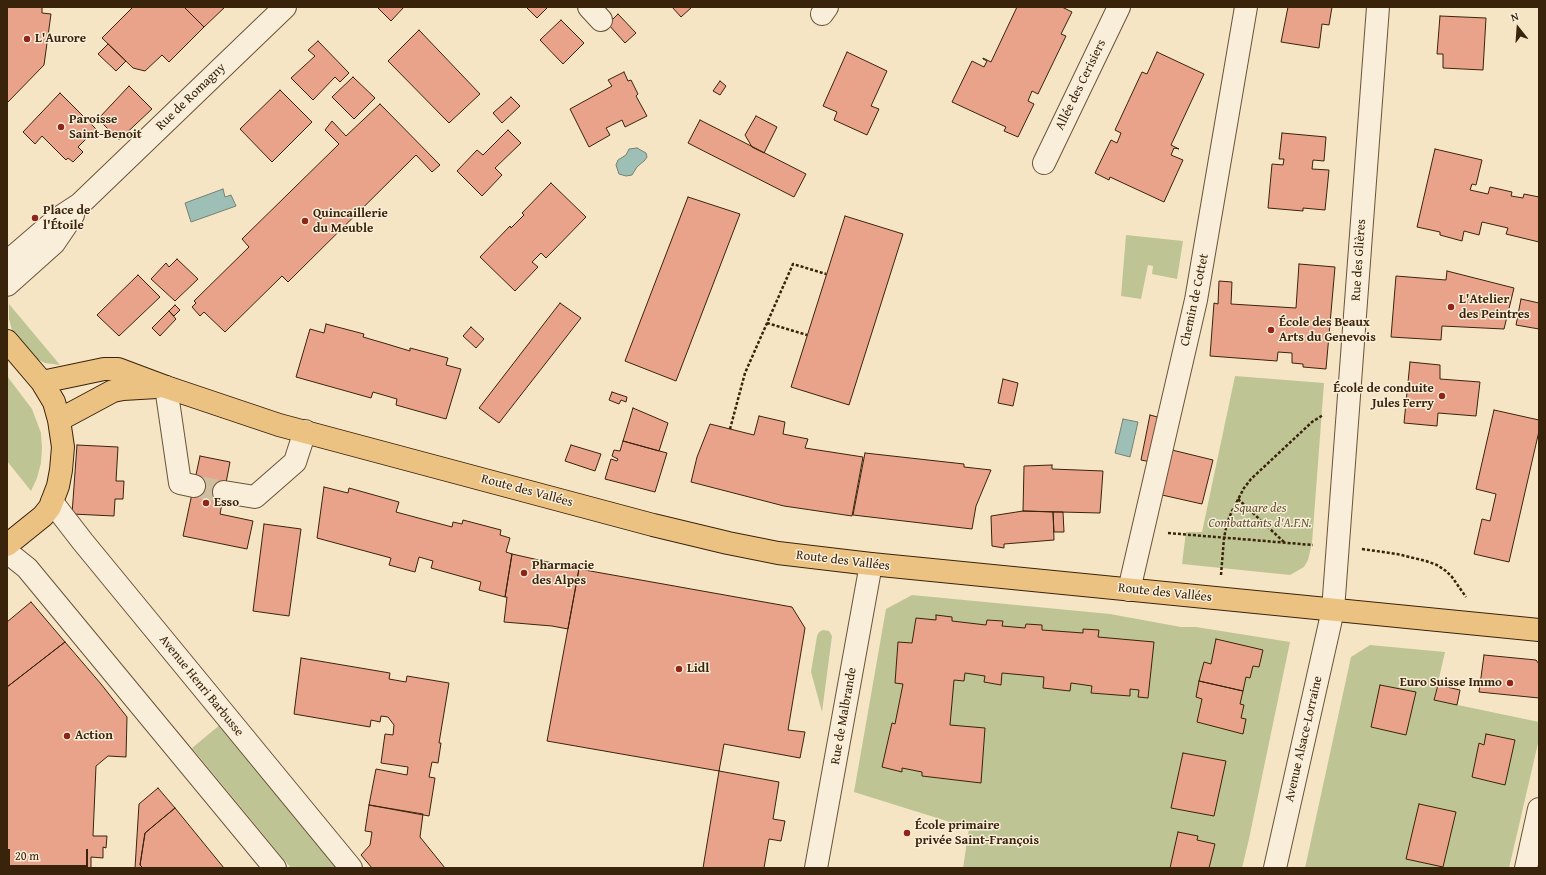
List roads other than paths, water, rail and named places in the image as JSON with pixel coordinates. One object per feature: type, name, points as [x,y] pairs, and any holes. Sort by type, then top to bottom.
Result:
[{"type":"main road","points":[[7,341],[42,382],[54,402],[60,420],[63,447],[58,486],[48,511],[7,545]]},
{"type":"main road","name":"Route des Vallées","points":[[42,382],[111,368],[126,371],[166,387],[279,425],[638,521],[728,543],[778,553],[871,564],[1539,630]]},
{"type":"main road","name":"Route des Vallées","points":[[60,420],[109,393],[118,390],[166,387]]},
{"type":"street","name":"Rue de Romagny","points":[[7,262],[57,219],[80,204],[285,7]]},
{"type":"street","name":"Allée des Cerisiers","points":[[1044,163],[1119,7]]},
{"type":"street","name":"Chemin de Cottet","points":[[1129,590],[1196,300],[1246,7]]},
{"type":"street","name":"Rue des Glières","points":[[1333,610],[1378,7]]},
{"type":"street","name":"Rue de Romagny","points":[[7,285],[54,243],[80,204]]},
{"type":"street","points":[[166,387],[180,483],[194,486]]},
{"type":"street","points":[[224,492],[255,497],[295,462],[305,431]]},
{"type":"street","name":"Avenue Henri Barbusse","points":[[52,502],[83,542],[351,868]]},
{"type":"street","points":[[7,552],[27,568],[275,868]]},
{"type":"street","name":"Rue de Malbrande","points":[[816,868],[871,564]]},
{"type":"street","name":"Avenue Alsace-Lorraine","points":[[1275,868],[1333,610]]},
{"type":"street","points":[[1526,868],[1539,809]]},
{"type":"water","points":[[637,148],[646,153],[647,157],[645,160],[637,167],[632,175],[626,176],[619,174],[616,165],[618,160],[626,155],[629,149]]},
{"type":"water","points":[[223,189],[225,197],[231,195],[236,206],[191,222],[185,203]]},
{"type":"water","points":[[1123,419],[1138,422],[1130,457],[1115,453]]},
{"type":"tunnel","points":[[194,486],[224,492]]},
{"type":"place","name":"L'Aurore","points":[[27,39]]},
{"type":"place","name":"Paroisse Saint-Benoit","points":[[61,127]]},
{"type":"place","name":"Place de l'Étoile","points":[[35,218]]},
{"type":"place","name":"Quincaillerie du Meuble","points":[[305,221]]},
{"type":"place","name":"L'Atelier des Peintres","points":[[1451,307]]},
{"type":"place","name":"École des Beaux Arts du Genevois","points":[[1271,330]]},
{"type":"place","name":"École de conduite Jules Ferry","points":[[1442,396]]},
{"type":"place","name":"Esso","points":[[206,503]]},
{"type":"place","name":"Pharmacie des Alpes","points":[[524,573]]},
{"type":"place","name":"Lidl","points":[[679,669]]},
{"type":"place","name":"Euro Suisse Immo","points":[[1510,683]]},
{"type":"place","name":"Action","points":[[67,736]]},
{"type":"place","name":"École primaire privée Saint-François","points":[[907,833]]},
{"type":"park label","name":"Square des Combattants d'A.F.N.","points":[[1260,516]]}]
